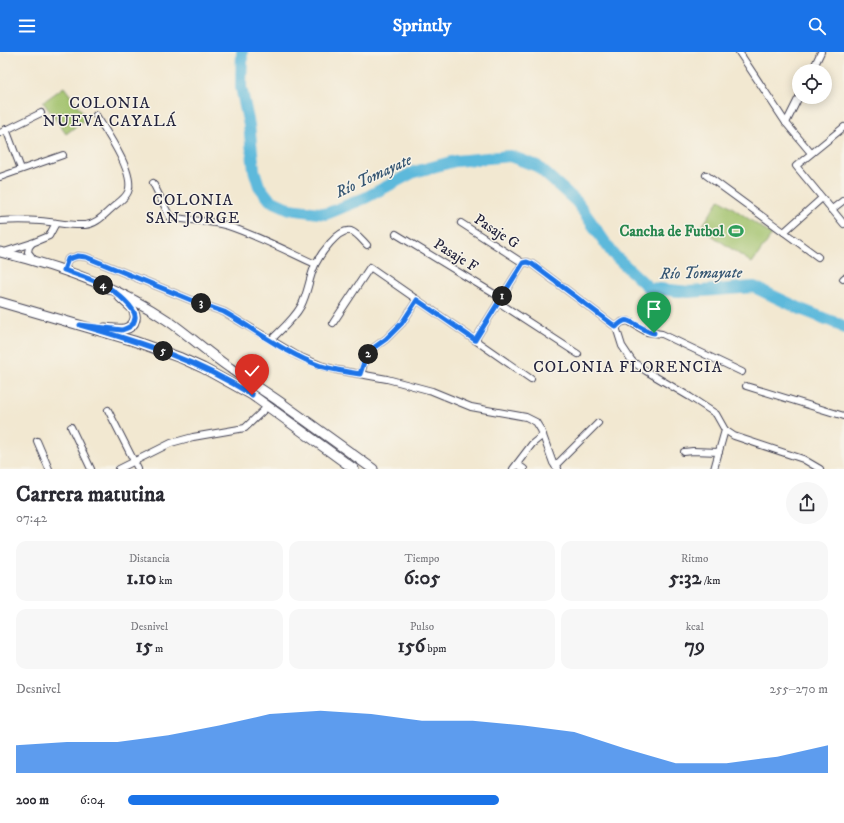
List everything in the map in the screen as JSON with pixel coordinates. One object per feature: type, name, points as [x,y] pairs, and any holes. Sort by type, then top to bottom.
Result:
[{"type":"main road","points":[[1,253],[64,270],[108,287],[167,320],[228,367],[280,402],[373,469]]},
{"type":"main road","points":[[80,325],[122,330],[133,324],[136,318],[132,308],[108,287]]},
{"type":"main road","points":[[0,302],[134,341],[181,358],[240,388],[268,406],[354,469]]},
{"type":"street","points":[[739,52],[786,123],[811,153]]},
{"type":"street","points":[[815,64],[821,52]]},
{"type":"street","points":[[786,123],[796,104]]},
{"type":"street","points":[[0,133],[41,113]]},
{"type":"street","points":[[0,221],[40,221],[87,225],[94,223],[120,201],[128,191],[130,185],[129,176],[125,165],[96,115]]},
{"type":"street","points":[[844,127],[796,166],[844,224]]},
{"type":"street","points":[[6,129],[21,169]]},
{"type":"street","points":[[0,177],[64,155]]},
{"type":"street","points":[[706,174],[818,257]]},
{"type":"street","points":[[153,183],[170,217],[227,226],[316,264]]},
{"type":"street","points":[[784,232],[822,198]]},
{"type":"street","points":[[832,210],[844,200]]},
{"type":"street","points":[[1,253],[32,244],[49,236],[56,223]]},
{"type":"street","name":"Pasaje G","points":[[461,223],[523,263],[527,262],[532,264],[616,327]]},
{"type":"street","points":[[271,340],[302,305],[316,264],[332,240],[344,231],[350,231],[356,234],[367,245]]},
{"type":"street","name":"Pasaje F","points":[[396,234],[500,300],[578,354]]},
{"type":"street","points":[[32,244],[29,247],[28,252],[35,261]]},
{"type":"street","points":[[64,270],[68,259],[78,256],[86,257],[224,312],[298,356],[320,365],[432,390],[471,407],[526,417],[536,422],[542,430],[553,463],[557,467],[598,424]]},
{"type":"street","points":[[475,340],[523,263]]},
{"type":"street","points":[[333,323],[370,267],[530,379]]},
{"type":"street","points":[[360,374],[366,356],[402,323],[417,300]]},
{"type":"street","points":[[742,372],[662,334],[647,332],[628,321],[622,322],[616,327],[622,346],[632,361],[716,414],[725,430],[734,436],[804,459],[820,469]]},
{"type":"street","points":[[746,386],[844,416]]},
{"type":"street","points":[[118,469],[171,443],[193,437],[245,428],[268,406]]},
{"type":"street","points":[[108,410],[138,469]]},
{"type":"street","points":[[71,427],[91,469]]},
{"type":"street","points":[[714,469],[725,430]]},
{"type":"street","points":[[524,469],[515,467],[532,444],[543,434]]},
{"type":"street","points":[[37,441],[49,469]]},
{"type":"street","points":[[684,452],[719,452]]},
{"type":"green space","points":[[64,87],[87,118],[66,134],[43,102]]},
{"type":"green space","name":"Cancha de Futbol","points":[[720,199],[772,235],[752,263],[701,228]]},
{"type":"waterway","name":"Río Tomayate","points":[[242,52],[241,87],[249,125],[254,170],[259,186],[270,200],[290,209],[326,214],[365,198],[414,172],[455,161],[510,156],[537,166],[577,202],[613,254],[649,288],[689,292],[754,287],[803,310],[841,325],[844,328]]},
{"type":"place","name":"Cancha de Futbol","points":[[736,231]]},
{"type":"district","name":"COLONIA NUEVA CAYALÁ","points":[[110,111]]},
{"type":"district","name":"COLONIA SAN JORGE","points":[[193,208]]},
{"type":"district","name":"COLONIA FLORENCIA","points":[[628,366]]},
{"type":"route","points":[[252,395],[203,368],[181,358],[134,341],[80,325],[122,330],[130,327],[136,318],[134,310],[108,287],[64,270],[68,259],[78,256],[86,257],[224,312],[298,356],[337,370],[360,374],[366,356],[402,323],[417,300],[475,340],[523,263],[527,262],[532,264],[616,327],[625,320],[647,332],[654,333]]}]
